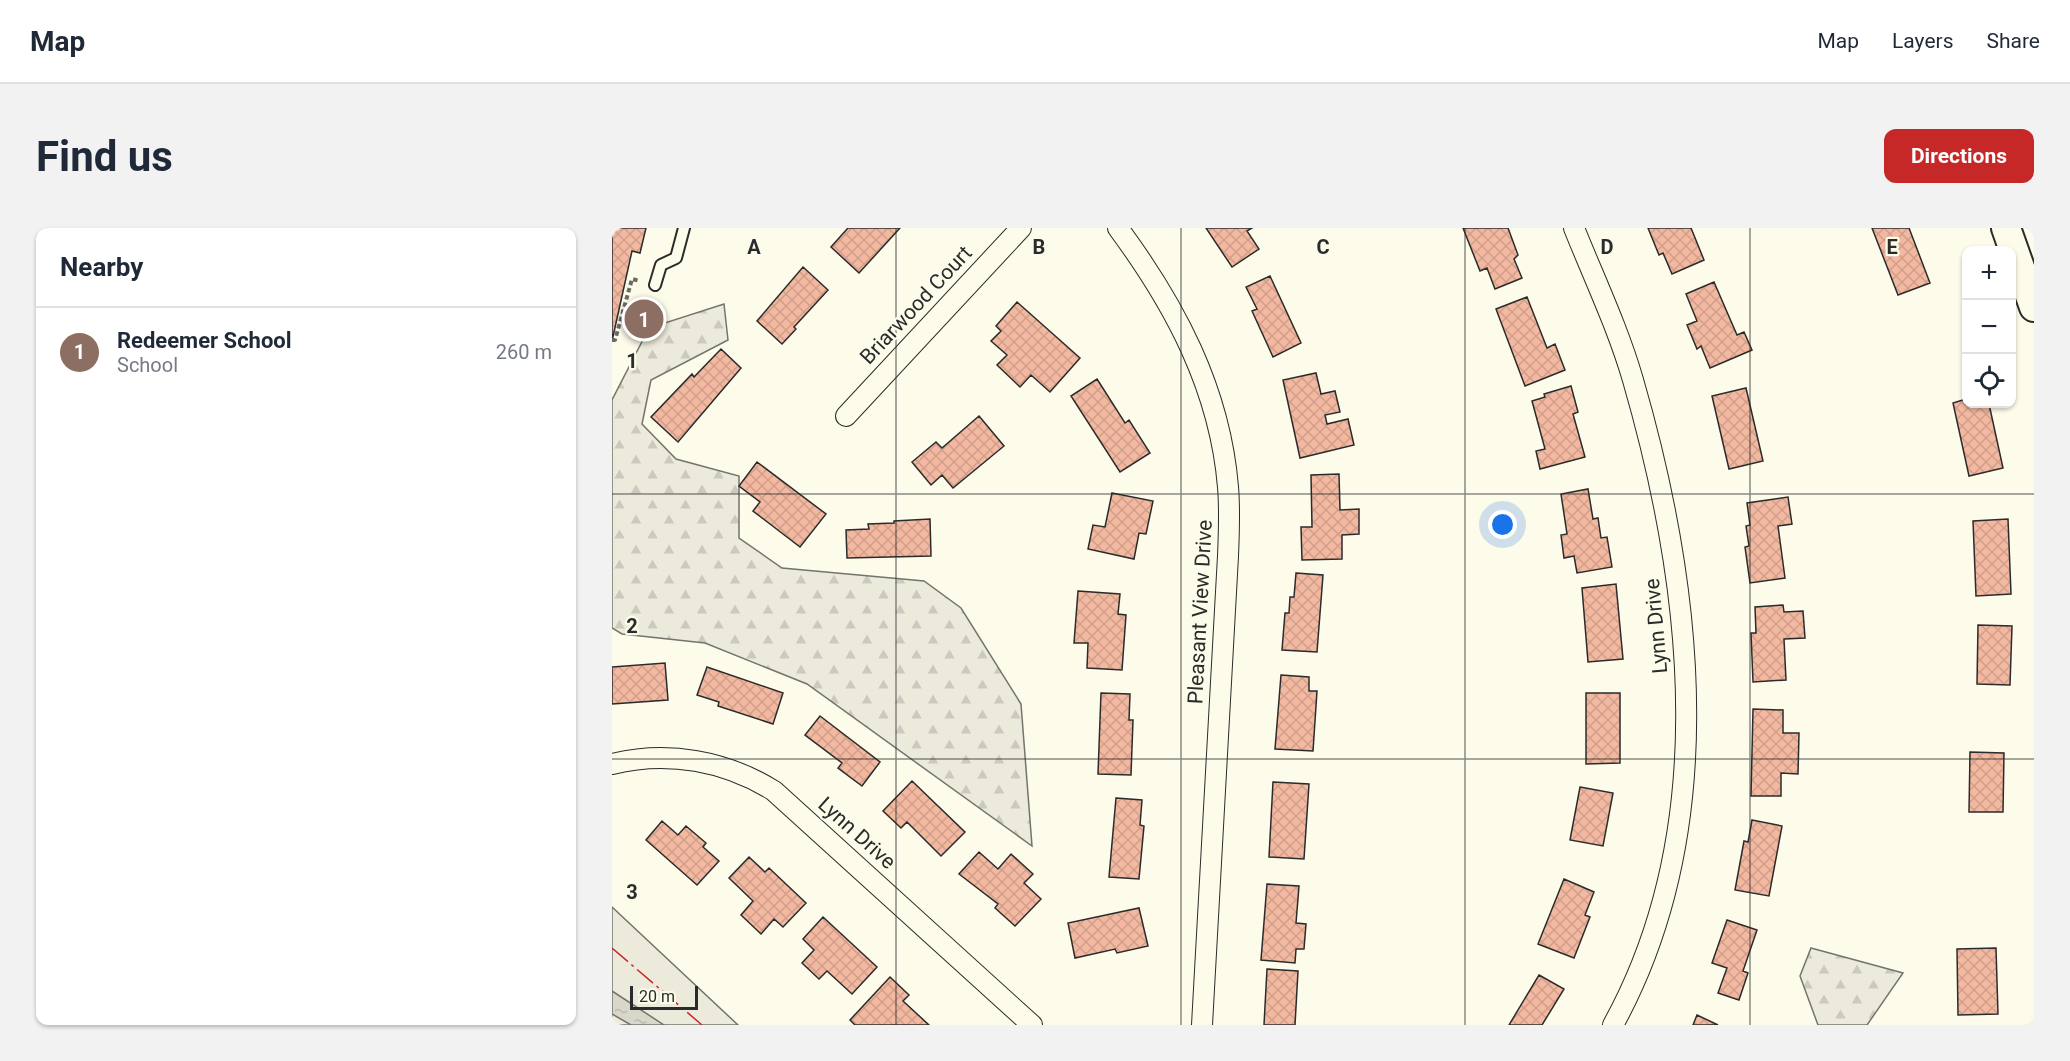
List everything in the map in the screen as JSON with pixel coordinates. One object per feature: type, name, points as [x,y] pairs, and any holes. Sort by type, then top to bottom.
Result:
[{"type":"main road","points":[[2006,228],[2034,307]]},
{"type":"street","name":"Briarwood Court","points":[[846,416],[1022,228]]},
{"type":"street","name":"Pleasant View Drive","points":[[1118,228],[1155,280],[1185,332],[1213,405],[1222,443],[1228,487],[1228,556],[1202,1025]]},
{"type":"street","name":"Lynn Drive","points":[[1574,228],[1618,335],[1633,379],[1662,491],[1679,591],[1684,646],[1685,712],[1679,818],[1664,890],[1647,948],[1625,1003],[1613,1025]]},
{"type":"street","name":"Lynn Drive","points":[[612,764],[632,759],[690,759],[755,779],[774,791],[1032,1025]]},
{"type":"lane","points":[[656,285],[661,266],[676,258],[684,228]]},
{"type":"path","points":[[612,340],[615,340],[630,283]]},
{"type":"green space","points":[[724,304],[728,340],[651,380],[642,424],[676,459],[739,476],[739,538],[782,568],[924,581],[961,608],[1021,704],[1032,846],[807,684],[705,643],[622,634],[612,628],[612,400],[649,328]]},
{"type":"green space","points":[[612,907],[738,1025],[612,1025]]},
{"type":"green space","points":[[1811,948],[1903,973],[1867,1025],[1818,1025],[1800,976]]},
{"type":"water","points":[[612,991],[664,1025],[631,1025],[612,1014]]},
{"type":"building","points":[[612,228],[646,228],[640,253],[632,251],[612,341]]},
{"type":"building","points":[[848,228],[900,228],[859,273],[831,247]]},
{"type":"building","points":[[1206,228],[1252,228],[1247,231],[1259,249],[1232,267]]},
{"type":"building","points":[[1463,228],[1508,228],[1518,255],[1514,259],[1522,278],[1495,289],[1487,268],[1480,271]]},
{"type":"building","points":[[1648,228],[1691,228],[1704,260],[1672,274],[1663,253],[1659,255]]},
{"type":"building","points":[[1872,228],[1909,228],[1930,283],[1898,295]]},
{"type":"building","points":[[803,267],[828,290],[794,327],[796,329],[782,344],[757,321]]},
{"type":"building","points":[[1270,276],[1301,343],[1273,357],[1252,311],[1257,309],[1246,287]]},
{"type":"building","points":[[1714,282],[1737,335],[1744,332],[1752,350],[1710,368],[1701,346],[1697,349],[1687,325],[1697,321],[1686,294]]},
{"type":"building","points":[[1527,297],[1547,348],[1555,344],[1565,370],[1525,386],[1496,309]]},
{"type":"building","points":[[1017,302],[1080,358],[1050,392],[1031,375],[1020,387],[997,365],[1007,355],[991,341],[1001,331],[996,326]]},
{"type":"building","points":[[721,349],[741,368],[678,442],[651,417],[692,374],[694,377]]},
{"type":"building","points":[[1316,373],[1321,394],[1335,391],[1340,412],[1325,415],[1327,424],[1348,419],[1354,445],[1300,458],[1283,380]]},
{"type":"building","points":[[1097,379],[1125,423],[1129,420],[1150,453],[1120,472],[1071,396]]},
{"type":"building","points":[[1571,386],[1578,412],[1573,414],[1585,457],[1540,469],[1536,451],[1545,449],[1532,401],[1545,397],[1544,394]]},
{"type":"building","points":[[1746,388],[1763,461],[1729,469],[1712,396]]},
{"type":"building","points":[[1962,400],[1962,408],[1990,408],[2003,468],[1969,476],[1953,403]]},
{"type":"building","points":[[979,416],[1004,446],[953,488],[942,475],[931,485],[912,462],[936,442],[942,448]]},
{"type":"building","points":[[757,462],[826,514],[800,547],[753,511],[760,502],[739,486]]},
{"type":"building","points":[[1339,474],[1340,510],[1359,509],[1359,534],[1342,535],[1342,559],[1302,560],[1301,527],[1312,527],[1311,475]]},
{"type":"building","points":[[1588,489],[1593,519],[1598,518],[1601,538],[1607,537],[1612,567],[1577,573],[1574,556],[1564,558],[1561,535],[1567,534],[1561,494]]},
{"type":"building","points":[[1112,493],[1153,501],[1146,534],[1139,533],[1134,559],[1088,549],[1093,525],[1105,527]]},
{"type":"building","points":[[1788,497],[1792,524],[1778,526],[1785,578],[1750,583],[1745,547],[1749,546],[1746,526],[1750,525],[1747,503]]},
{"type":"building","points":[[930,519],[931,556],[847,558],[846,530],[869,529],[868,524]]},
{"type":"building","points":[[2008,519],[2011,594],[1976,596],[1973,521]]},
{"type":"building","points":[[1296,573],[1323,575],[1317,652],[1282,650],[1285,613],[1289,613],[1290,597],[1294,597]]},
{"type":"building","points":[[1616,584],[1623,659],[1588,662],[1582,588]]},
{"type":"building","points":[[1078,591],[1120,594],[1118,614],[1126,615],[1122,670],[1087,668],[1088,643],[1074,643]]},
{"type":"building","points":[[1783,605],[1784,612],[1803,611],[1805,638],[1784,639],[1786,680],[1753,682],[1751,633],[1756,633],[1755,607]]},
{"type":"building","points":[[1978,625],[2012,626],[2010,685],[1977,684]]},
{"type":"building","points":[[665,663],[668,700],[612,704],[612,667]]},
{"type":"building","points":[[707,667],[783,693],[773,724],[718,706],[719,702],[697,695]]},
{"type":"building","points":[[1281,675],[1309,677],[1309,691],[1317,691],[1313,751],[1275,749]]},
{"type":"building","points":[[1101,693],[1130,694],[1129,720],[1133,720],[1131,775],[1098,774]]},
{"type":"building","points":[[1586,693],[1620,693],[1620,763],[1586,764]]},
{"type":"building","points":[[1753,709],[1783,710],[1783,733],[1799,733],[1798,774],[1781,773],[1781,796],[1751,796]]},
{"type":"building","points":[[820,716],[880,762],[862,786],[838,768],[842,763],[805,735]]},
{"type":"building","points":[[1970,752],[2004,753],[2003,812],[1969,812]]},
{"type":"building","points":[[912,781],[965,832],[941,856],[907,822],[901,828],[883,811]]},
{"type":"building","points":[[1273,782],[1309,784],[1304,859],[1269,857]]},
{"type":"building","points":[[1580,787],[1613,793],[1603,846],[1570,840]]},
{"type":"building","points":[[1116,798],[1142,800],[1140,825],[1144,826],[1139,879],[1109,877]]},
{"type":"building","points":[[1752,820],[1782,826],[1769,896],[1735,890],[1744,841],[1748,842]]},
{"type":"building","points":[[662,821],[678,835],[686,826],[706,843],[703,847],[719,861],[697,885],[646,840]]},
{"type":"building","points":[[979,852],[998,869],[1011,854],[1033,874],[1024,883],[1041,899],[1015,926],[995,908],[998,904],[959,874]]},
{"type":"building","points":[[749,857],[765,872],[769,868],[806,903],[783,927],[774,919],[761,934],[741,915],[753,901],[729,878]]},
{"type":"building","points":[[1564,879],[1594,892],[1585,915],[1590,917],[1574,958],[1538,944]]},
{"type":"building","points":[[1267,884],[1299,886],[1296,923],[1306,924],[1304,949],[1296,949],[1295,963],[1261,960]]},
{"type":"building","points":[[1139,908],[1148,946],[1117,953],[1115,949],[1075,958],[1068,923]]},
{"type":"building","points":[[823,917],[877,967],[852,994],[827,971],[819,979],[802,963],[814,950],[803,939]]},
{"type":"building","points":[[1727,920],[1757,930],[1743,971],[1748,973],[1739,1000],[1718,993],[1727,968],[1712,963]]},
{"type":"building","points":[[1996,948],[1998,1014],[1958,1015],[1957,949]]},
{"type":"building","points":[[1267,969],[1298,971],[1295,1025],[1264,1025]]},
{"type":"building","points":[[1539,975],[1564,989],[1542,1025],[1509,1025]]},
{"type":"building","points":[[890,977],[909,995],[903,1001],[929,1025],[855,1025],[850,1020]]},
{"type":"building","points":[[1697,1015],[1718,1025],[1693,1025]]},
{"type":"power","points":[[612,948],[702,1025]]},
{"type":"place","name":"Redeemer School","points":[[644,319]]}]
